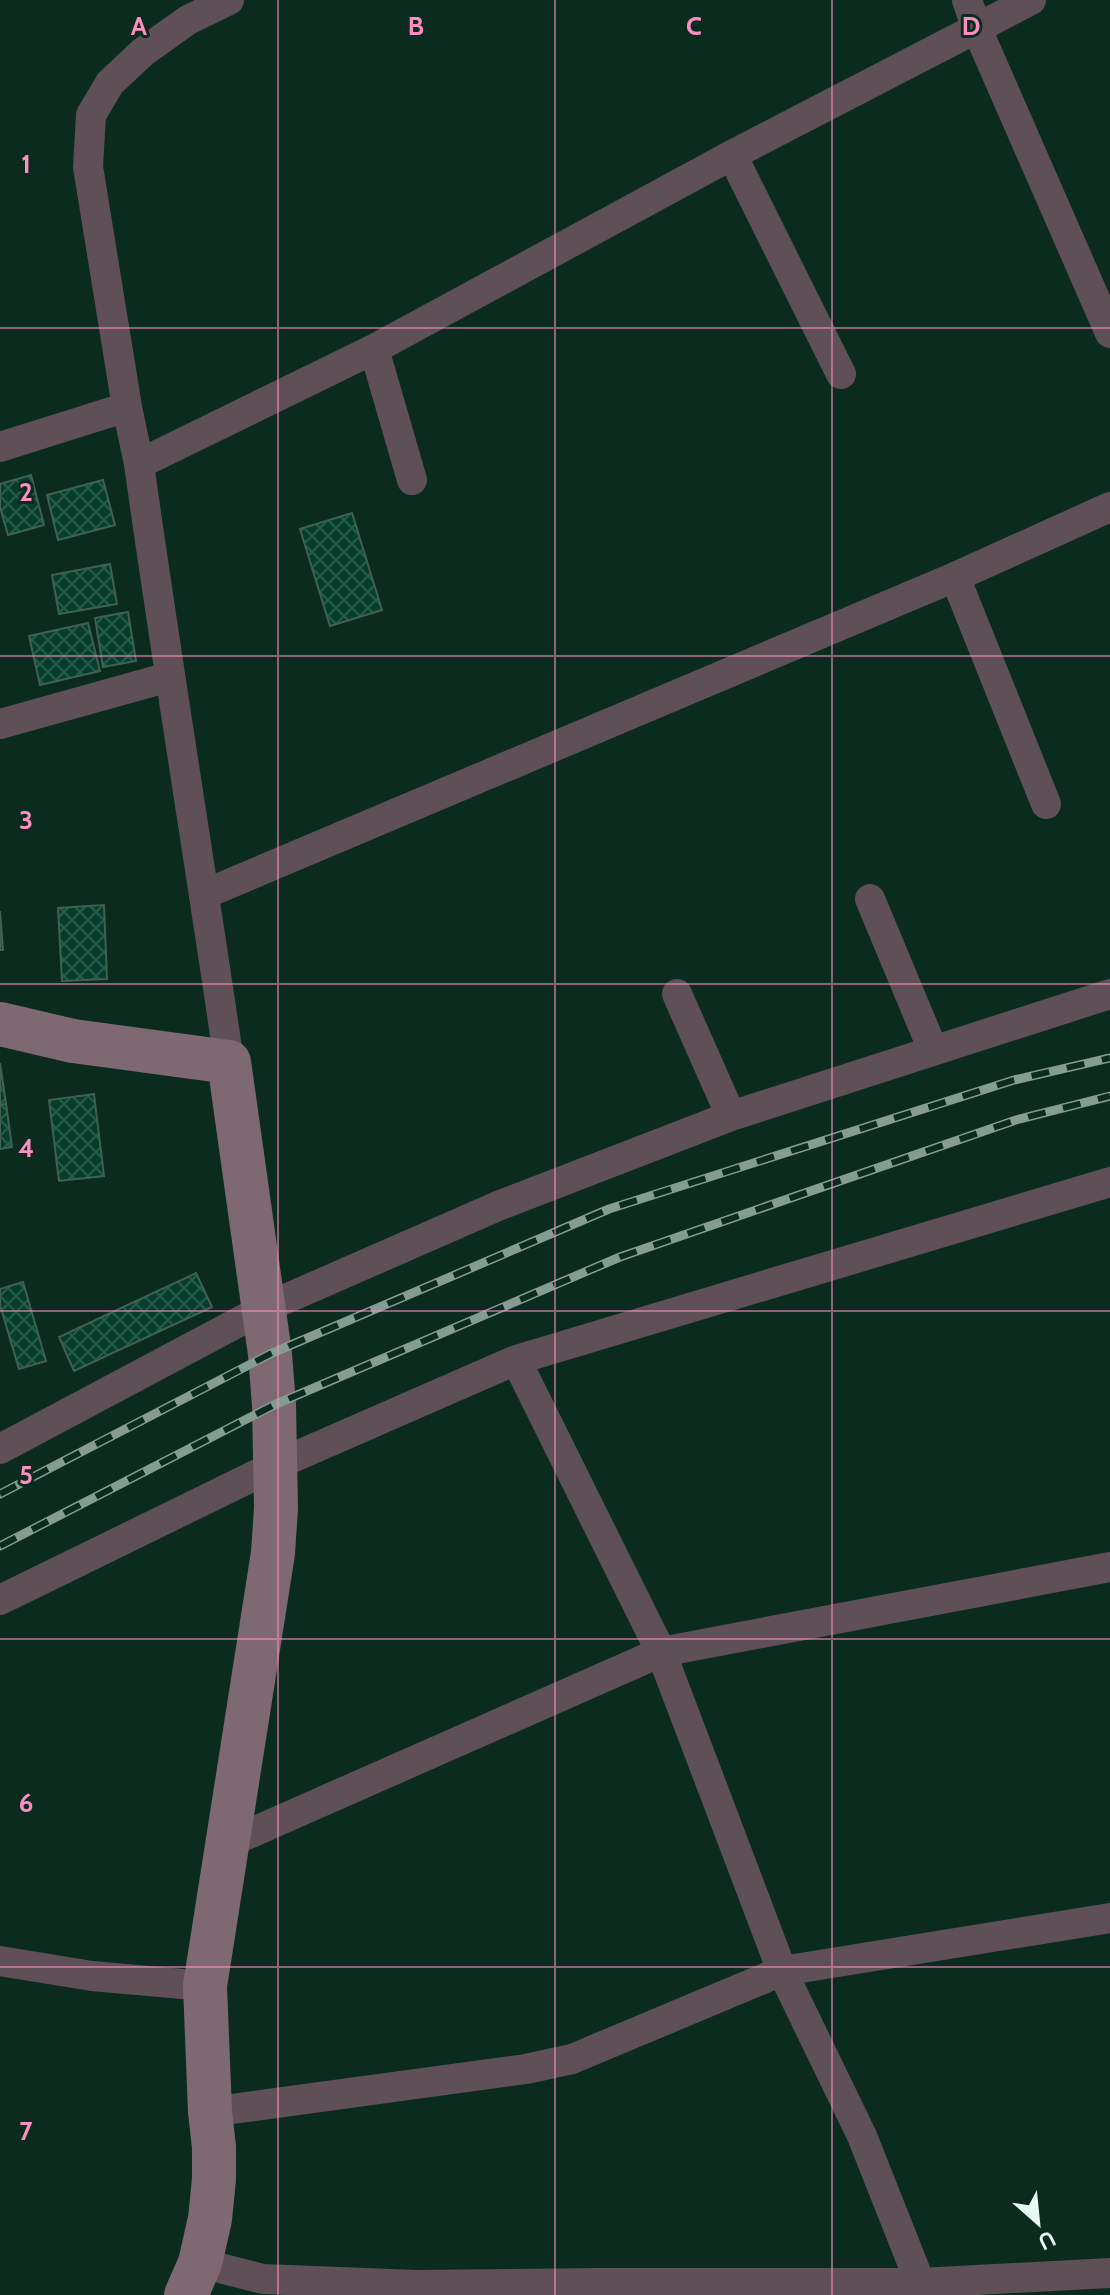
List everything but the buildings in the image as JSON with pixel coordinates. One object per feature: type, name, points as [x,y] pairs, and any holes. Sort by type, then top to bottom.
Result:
[{"type":"street","points":[[229,0],[188,20],[143,52],[110,83],[91,115],[88,167],[139,464],[169,677],[205,894],[265,1308],[274,1405],[276,1465],[273,1553],[205,1986],[214,2179],[210,2219],[194,2277],[417,2290],[599,2283],[923,2289],[1110,2273]]},
{"type":"street","points":[[967,0],[977,29],[1103,298],[1110,333]]},
{"type":"street","points":[[139,464],[374,349],[732,155],[1031,0]]},
{"type":"street","points":[[732,155],[841,374]]},
{"type":"street","points":[[374,349],[412,480]]},
{"type":"street","points":[[0,447],[127,407]]},
{"type":"street","points":[[205,894],[955,577],[1110,507]]},
{"type":"street","points":[[955,577],[1046,804]]},
{"type":"street","points":[[0,724],[169,677]]},
{"type":"street","points":[[870,899],[933,1050]]},
{"type":"street","points":[[677,994],[731,1116]]},
{"type":"street","points":[[0,1449],[265,1308],[498,1206],[731,1116],[1110,994]]},
{"type":"street","points":[[0,1024],[73,1041],[229,1062]]},
{"type":"street","points":[[0,1600],[276,1465],[516,1360],[1110,1182]]},
{"type":"street","points":[[516,1360],[661,1652],[782,1971],[862,2136],[923,2289]]},
{"type":"street","points":[[228,1843],[661,1652],[1110,1567]]},
{"type":"street","points":[[210,2112],[526,2069],[572,2059],[782,1971],[1110,1918]]},
{"type":"street","points":[[0,1961],[92,1976],[205,1986]]},
{"type":"railway","points":[[0,1494],[270,1354],[609,1209],[1014,1080],[1110,1058]]},
{"type":"railway","points":[[0,1546],[274,1405],[620,1257],[1016,1120],[1110,1096]]}]
